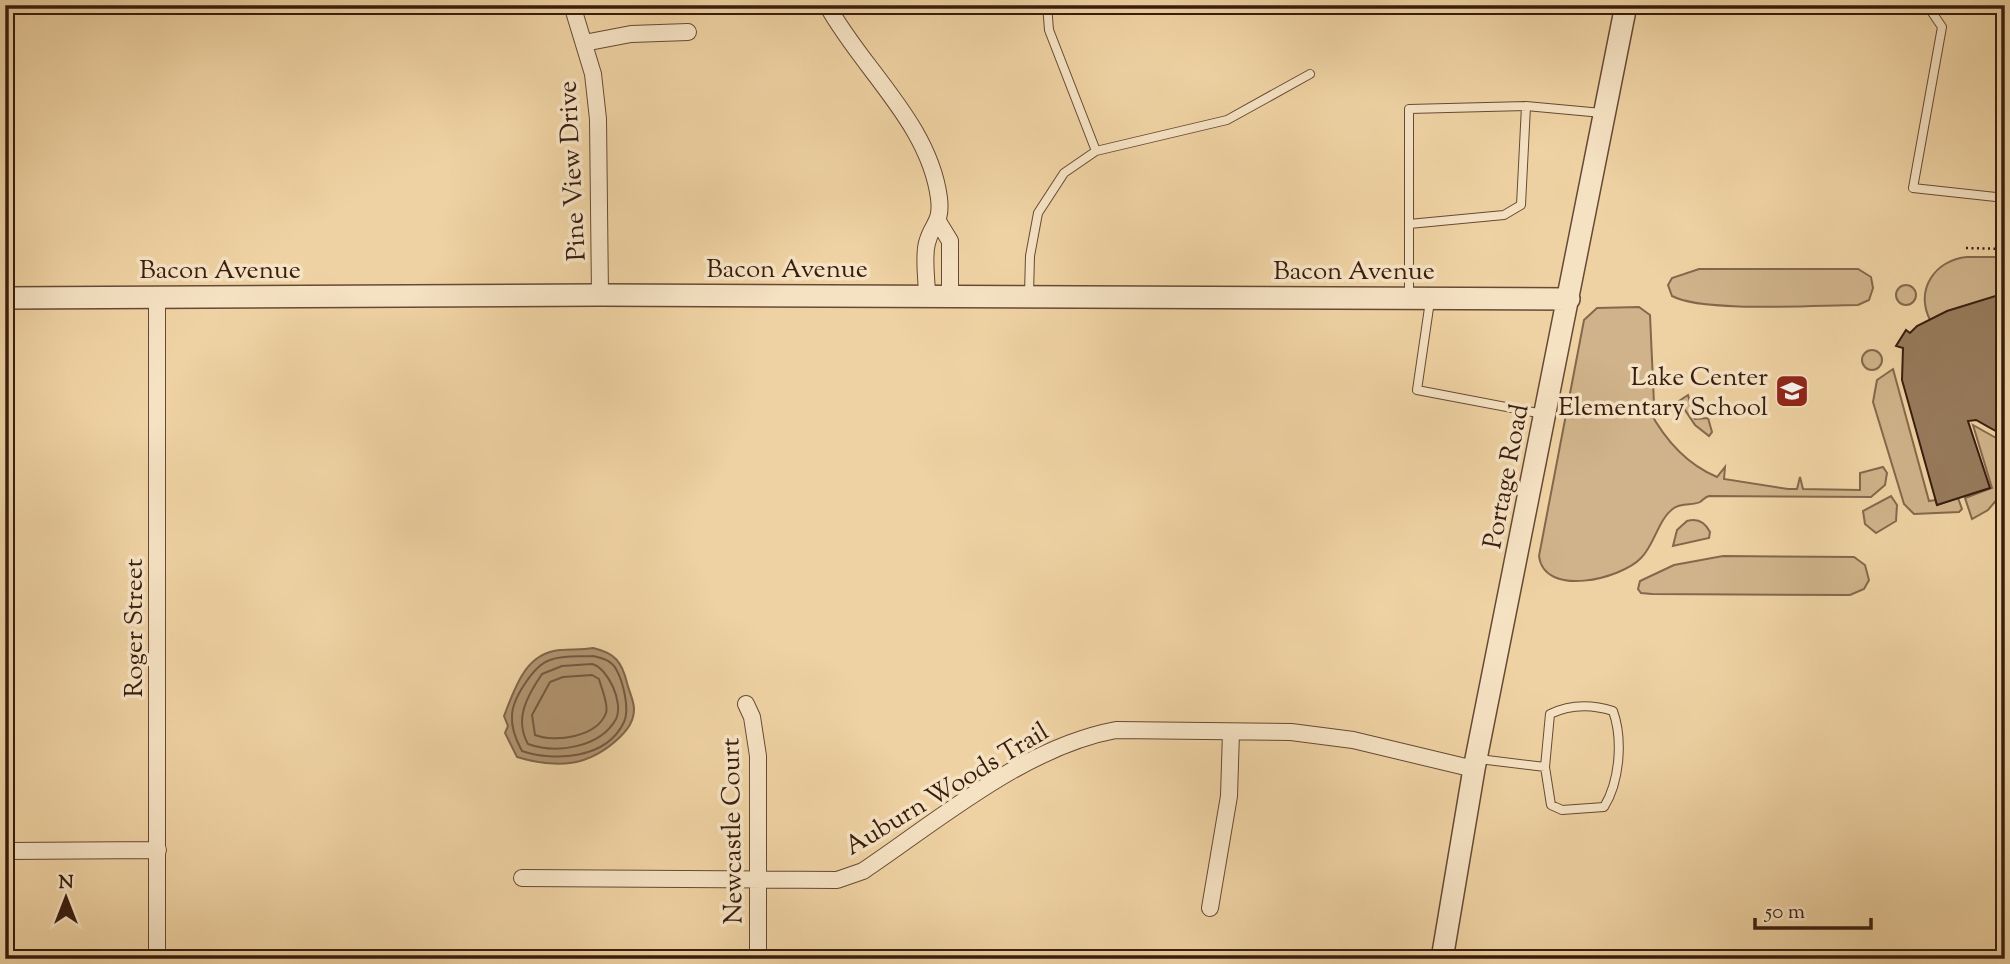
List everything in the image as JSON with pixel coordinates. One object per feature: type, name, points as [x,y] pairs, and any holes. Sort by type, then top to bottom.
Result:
[{"type":"street","name":"Pine View Drive","points":[[572,5],[593,74],[598,119],[600,295]]},
{"type":"street","points":[[827,5],[839,27],[917,135],[933,171],[939,199],[939,222],[950,241],[950,297]]},
{"type":"street","name":"Portage Road","points":[[1442,959],[1475,764],[1626,5]]},
{"type":"street","points":[[583,43],[631,34],[688,32]]},
{"type":"street","points":[[927,296],[927,242],[939,222]]},
{"type":"street","name":"Bacon Avenue","points":[[5,298],[600,295],[1569,299]]},
{"type":"street","name":"Roger Street","points":[[157,298],[157,959]]},
{"type":"street","name":"Newcastle Court","points":[[746,704],[752,717],[758,756],[758,959]]},
{"type":"street","name":"Auburn Woods Trail","points":[[522,878],[837,880],[863,871],[1040,754],[1088,735],[1116,730],[1291,733],[1353,740],[1475,764]]},
{"type":"street","points":[[1210,908],[1229,796],[1231,732]]},
{"type":"street","points":[[5,851],[158,850]]},
{"type":"lane","points":[[1047,5],[1049,30],[1096,151]]},
{"type":"lane","points":[[1677,5],[1691,5]]},
{"type":"lane","points":[[1927,5],[1942,27],[1913,188],[2005,198]]},
{"type":"lane","points":[[1028,297],[1030,256],[1038,213],[1064,173],[1096,151],[1227,120],[1310,74]]},
{"type":"lane","points":[[1409,298],[1409,109],[1527,106],[1605,113]]},
{"type":"lane","points":[[1409,223],[1504,215],[1521,205],[1527,106]]},
{"type":"lane","points":[[1431,298],[1417,390],[1546,414]]},
{"type":"lane","points":[[1584,706],[1613,711],[1620,743],[1610,798],[1604,807],[1562,810],[1551,805],[1545,767],[1550,714],[1563,708],[1584,706]]},
{"type":"lane","points":[[1475,764],[1545,767]]},
{"type":"path","points":[[1966,248],[2005,249]]},
{"type":"shaded area","points":[[1967,257],[2005,257],[2005,295],[1930,320],[1925,298],[1931,278],[1946,264]]},
{"type":"shaded area","points":[[1699,269],[1858,269],[1871,277],[1873,288],[1869,300],[1858,305],[1709,305],[1672,296],[1668,285],[1672,278]]},
{"type":"shaded area","points":[[1902,285],[1910,285],[1916,295],[1910,305],[1902,305],[1896,299],[1896,291]]},
{"type":"shaded area","points":[[1639,307],[1650,315],[1654,404],[1649,410],[1669,441],[1686,458],[1717,477],[1725,467],[1724,479],[1788,489],[1797,489],[1800,477],[1803,489],[1860,490],[1860,473],[1883,467],[1887,473],[1885,485],[1871,497],[1709,496],[1697,503],[1677,506],[1669,513],[1646,552],[1631,566],[1601,578],[1584,581],[1568,581],[1554,577],[1544,569],[1539,556],[1584,320],[1597,308]]},
{"type":"shaded area","points":[[1872,350],[1879,353],[1882,360],[1879,367],[1872,370],[1865,367],[1862,360],[1865,353]]},
{"type":"shaded area","points":[[1893,369],[1929,501],[1935,500],[1937,505],[1958,498],[1962,509],[1959,512],[1914,514],[1904,504],[1873,402],[1877,380]]},
{"type":"shaded area","points":[[1688,395],[1695,419],[1708,418],[1712,432],[1709,436],[1695,425],[1679,401]]},
{"type":"shaded area","points":[[1973,425],[2005,443],[2005,490],[1988,510],[1972,519],[1965,498],[1992,488]]},
{"type":"shaded area","points":[[1891,496],[1897,505],[1896,521],[1876,533],[1865,524],[1863,511]]},
{"type":"shaded area","points":[[1687,521],[1703,523],[1710,532],[1709,538],[1673,546],[1677,530]]},
{"type":"shaded area","points":[[1723,556],[1854,557],[1865,565],[1869,580],[1864,589],[1850,595],[1652,594],[1641,593],[1638,589],[1640,581],[1674,565]]},
{"type":"water","points":[[593,648],[612,656],[623,669],[634,706],[628,728],[608,747],[584,760],[559,764],[517,757],[505,733],[508,726],[504,716],[523,674],[538,658],[548,653]]},
{"type":"building","points":[[2005,293],[2005,427],[2001,434],[1976,420],[1968,421],[1990,488],[1937,505],[1902,380],[1903,348],[1896,346],[1906,330],[1910,333],[1917,326],[1947,311]]},
{"type":"place","name":"Lake Center Elementary School","points":[[1792,391]]}]
